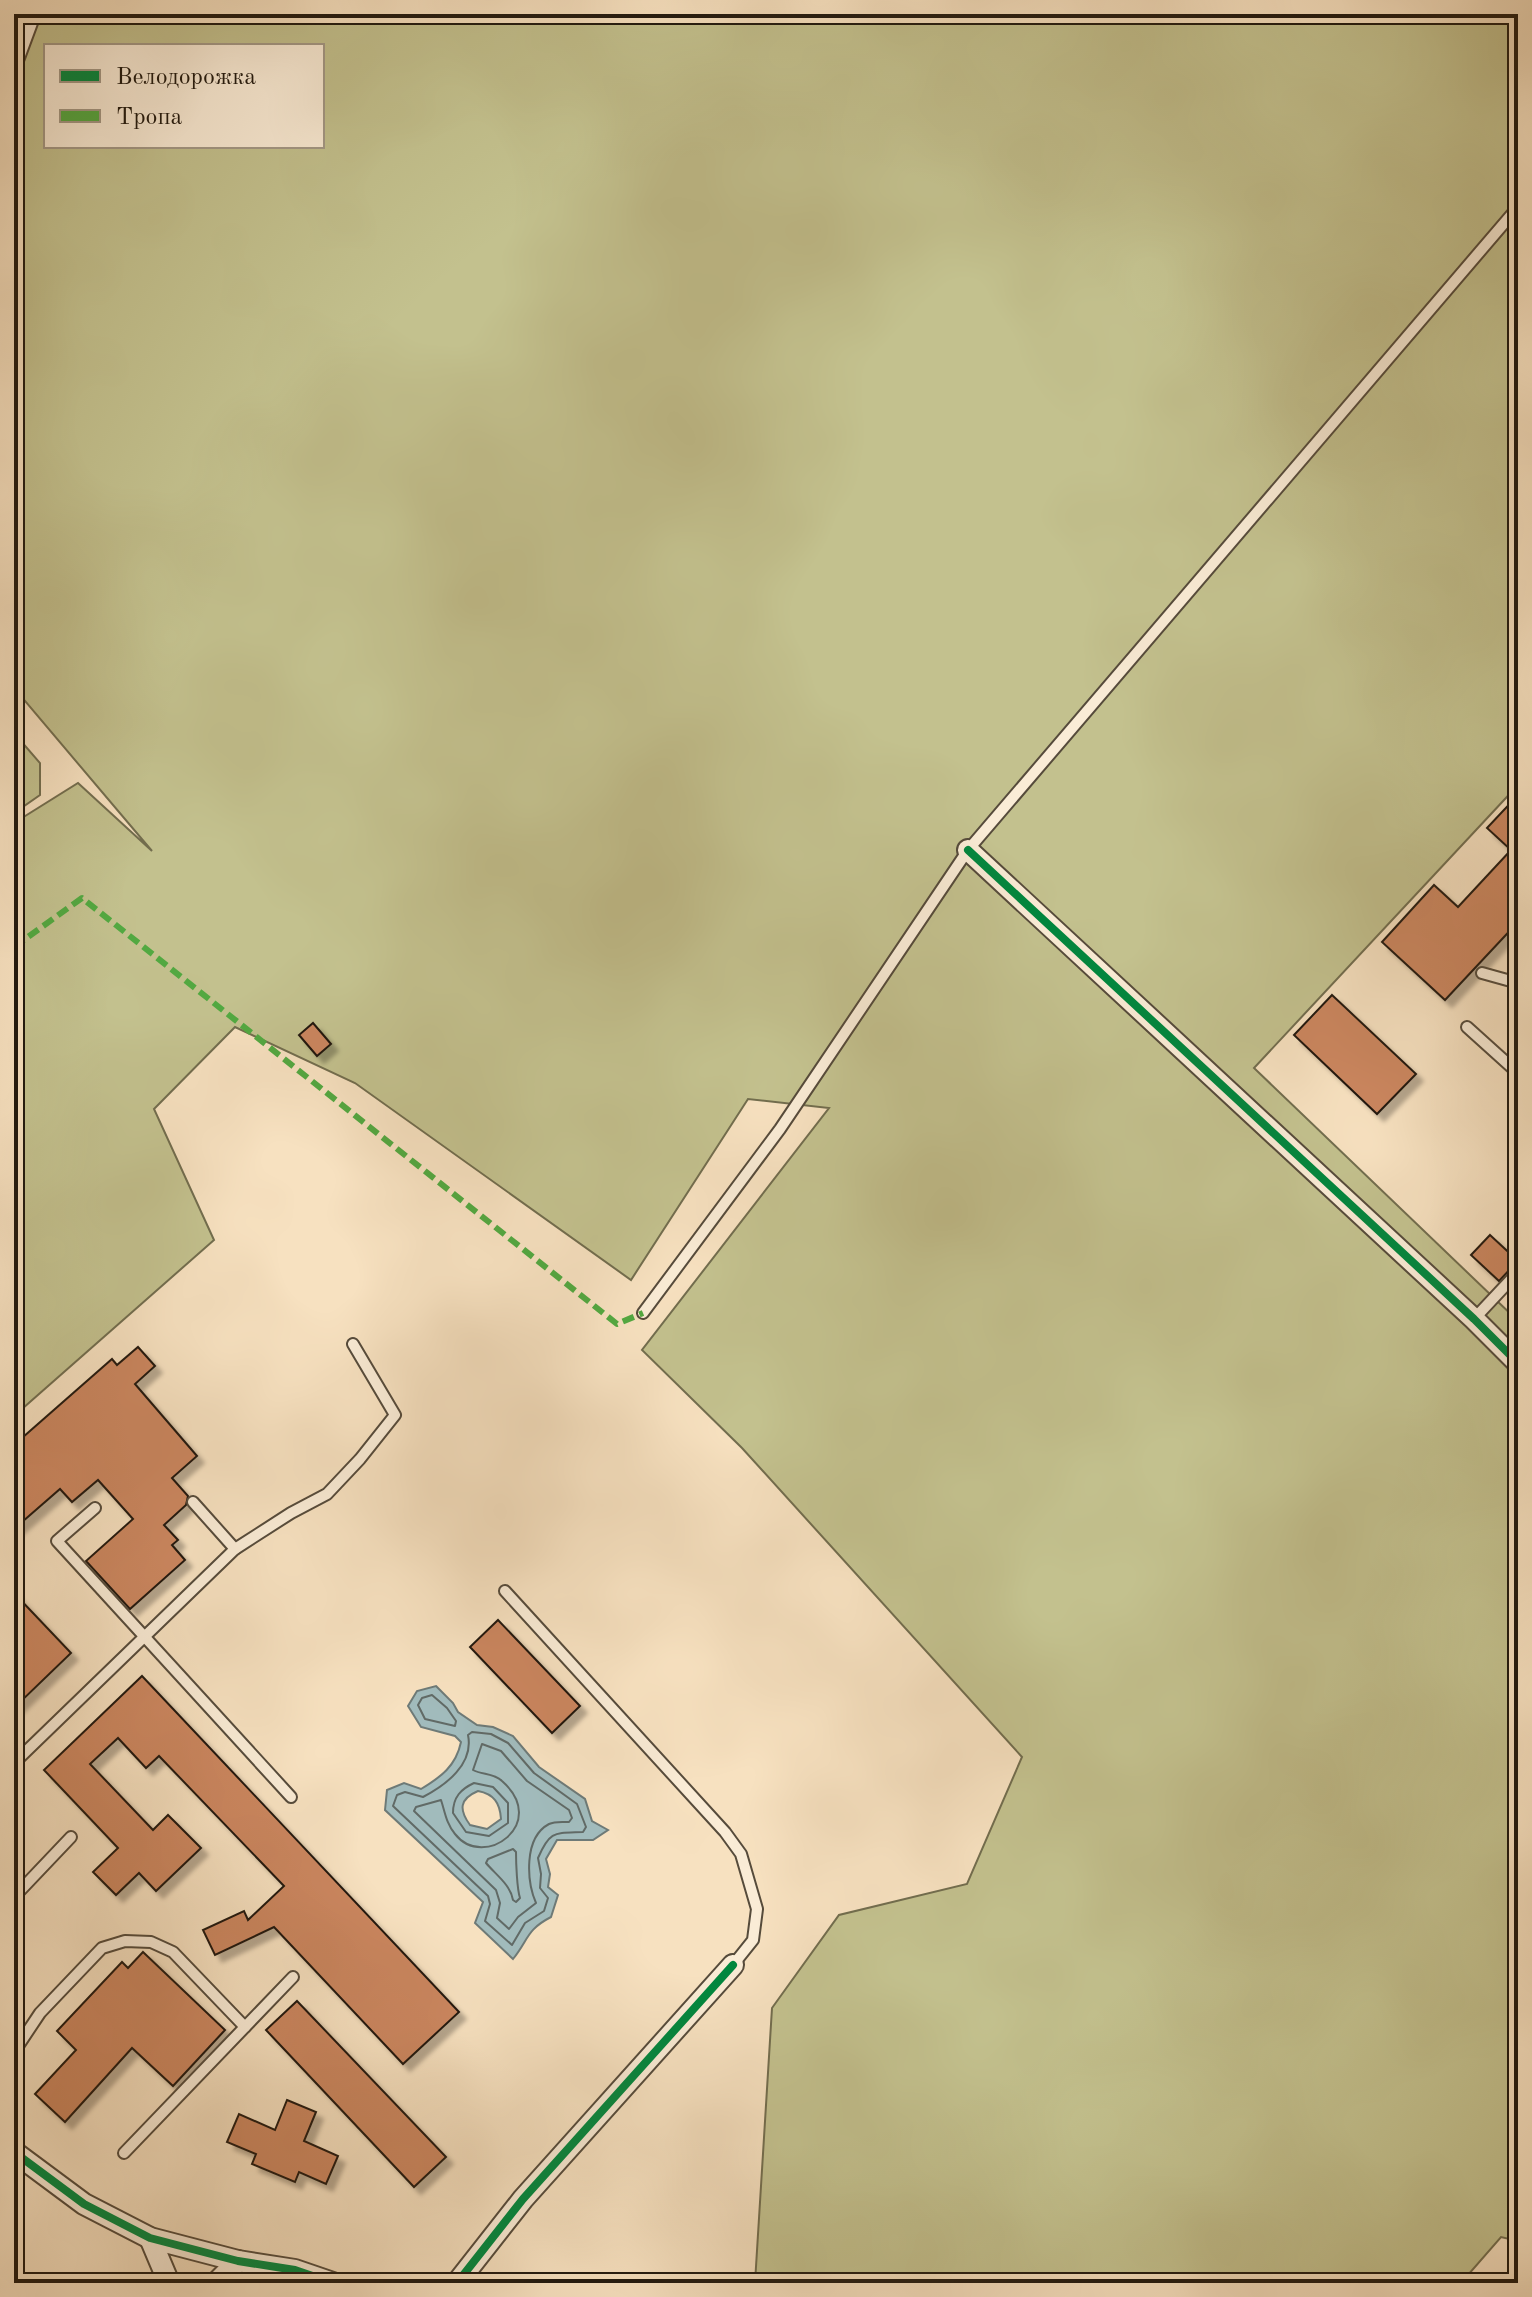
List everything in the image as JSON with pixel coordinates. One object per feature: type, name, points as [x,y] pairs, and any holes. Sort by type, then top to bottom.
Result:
[{"type":"street","points":[[14,57],[30,14]]},
{"type":"street","points":[[968,850],[1518,1363]]},
{"type":"street","points":[[457,2283],[523,2199],[733,1965]]},
{"type":"street","points":[[14,2152],[84,2204],[150,2238],[238,2261],[295,2270],[333,2283]]},
{"type":"street","points":[[150,2238],[169,2283]]},
{"type":"street","points":[[216,2283],[238,2261]]},
{"type":"lane","points":[[643,1313],[780,1129],[968,850],[1518,207]]},
{"type":"lane","points":[[1482,973],[1518,983]]},
{"type":"lane","points":[[1467,1027],[1518,1073]]},
{"type":"lane","points":[[1474,1319],[1516,1277]]},
{"type":"lane","points":[[14,1763],[235,1549],[327,1494],[360,1459],[395,1415],[353,1344]]},
{"type":"lane","points":[[193,1502],[235,1549]]},
{"type":"lane","points":[[95,1508],[57,1541],[291,1797]]},
{"type":"lane","points":[[505,1591],[725,1832],[741,1854],[757,1909],[753,1940],[733,1965]]},
{"type":"lane","points":[[14,1897],[71,1837]]},
{"type":"lane","points":[[14,2052],[40,2013],[102,1948],[125,1941],[151,1942],[173,1952],[245,2027]]},
{"type":"lane","points":[[124,2153],[293,1977]]},
{"type":"shaded area","points":[[14,14],[1518,14],[1518,785],[1254,1068],[1518,1321],[1518,2241],[1501,2237],[1461,2283],[755,2283],[772,2008],[839,1915],[967,1884],[1022,1757],[742,1448],[642,1350],[829,1108],[748,1099],[631,1280],[355,1083],[235,1027],[154,1109],[214,1240],[14,1416],[14,823],[78,783],[152,851],[14,688]]},
{"type":"shaded area","points":[[14,733],[40,763],[40,795],[14,813]]},
{"type":"water","points":[[436,1686],[458,1712],[477,1725],[493,1727],[513,1736],[539,1767],[585,1799],[592,1821],[608,1830],[593,1840],[557,1840],[546,1859],[550,1874],[548,1887],[558,1895],[551,1917],[532,1931],[513,1959],[475,1923],[483,1902],[385,1810],[387,1790],[404,1783],[421,1789],[441,1775],[459,1750],[461,1742],[455,1736],[421,1727],[408,1706],[417,1691]],"holes":[[[478,1791],[488,1794],[499,1808],[501,1819],[487,1829],[470,1825],[463,1810],[464,1801]]]},
{"type":"building","points":[[1518,795],[1518,922],[1445,1000],[1382,942],[1434,885],[1458,907],[1511,850],[1487,828]]},
{"type":"building","points":[[1332,995],[1416,1074],[1377,1114],[1294,1035]]},
{"type":"building","points":[[313,1023],[331,1044],[317,1056],[299,1035]]},
{"type":"building","points":[[1490,1235],[1518,1261],[1499,1281],[1471,1255]]},
{"type":"building","points":[[138,1347],[155,1366],[135,1384],[197,1456],[172,1478],[188,1496],[186,1505],[164,1525],[178,1540],[172,1545],[185,1560],[130,1609],[86,1561],[133,1519],[98,1480],[72,1502],[60,1489],[14,1529],[14,1445],[112,1359],[117,1365]]},
{"type":"building","points":[[14,1593],[71,1653],[14,1708]]},
{"type":"building","points":[[498,1620],[580,1706],[552,1733],[470,1647]]},
{"type":"building","points":[[142,1676],[459,2012],[403,2064],[274,1927],[215,1955],[203,1930],[244,1911],[248,1920],[284,1886],[159,1756],[146,1768],[118,1738],[90,1764],[153,1830],[168,1815],[201,1848],[156,1891],[139,1873],[116,1895],[93,1872],[118,1848],[44,1770]]},
{"type":"building","points":[[143,1952],[225,2030],[173,2086],[132,2048],[65,2122],[35,2094],[76,2050],[57,2031],[122,1962],[128,1968]]},
{"type":"building","points":[[297,2001],[446,2157],[414,2187],[266,2030]]},
{"type":"building","points":[[287,2100],[316,2112],[304,2141],[338,2156],[326,2184],[299,2172],[295,2182],[252,2164],[256,2154],[227,2142],[239,2114],[275,2130]]},
{"type":"marked path","points":[[14,947],[82,898],[617,1324],[643,1313]]},
{"type":"cycle path","points":[[968,850],[1518,1363]]},
{"type":"cycle path","points":[[457,2283],[523,2199],[733,1965]]},
{"type":"cycle path","points":[[14,2152],[84,2204],[150,2238],[238,2261],[295,2270],[333,2283]]}]
